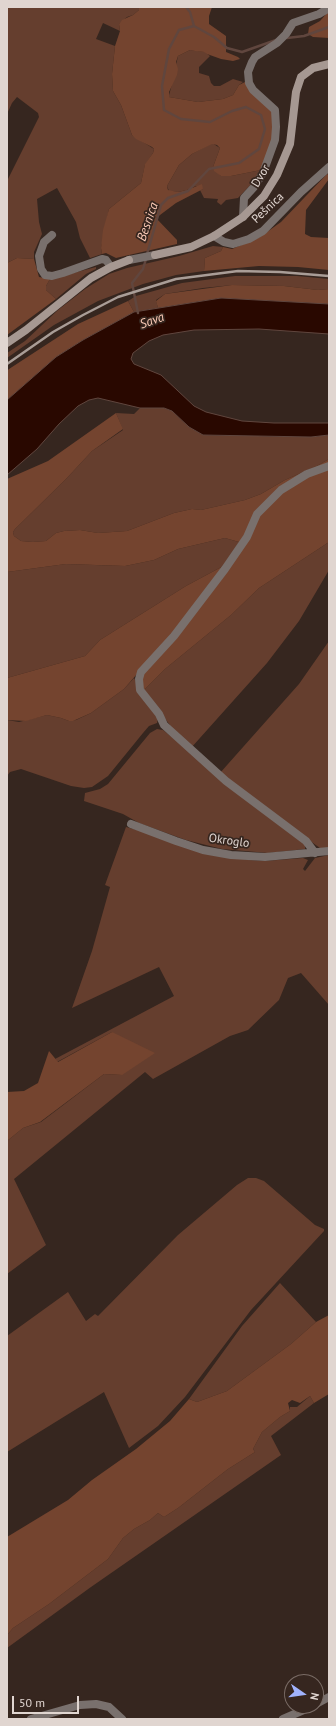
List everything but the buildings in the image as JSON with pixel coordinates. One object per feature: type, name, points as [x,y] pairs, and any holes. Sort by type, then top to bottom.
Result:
[{"type":"street","points":[[244,217],[244,198],[254,187],[263,173],[275,140],[276,127],[275,110],[253,90],[248,83],[248,72],[252,62],[256,57],[281,39],[293,23],[314,16],[329,8]]},
{"type":"street","name":"Dvor","points":[[111,266],[129,260],[191,247],[214,236],[244,217],[264,196],[282,165],[290,144],[296,92],[301,77],[313,68],[329,64]]},
{"type":"street","name":"Pešnica","points":[[214,236],[224,242],[233,244],[249,239],[263,231],[301,192],[329,167]]},
{"type":"street","points":[[7,343],[26,330],[91,278],[111,266],[106,260],[102,259],[63,274],[52,276],[45,275],[41,269],[39,256],[44,242],[52,235]]},
{"type":"street","points":[[315,853],[306,841],[226,781],[164,725],[159,714],[140,690],[139,679],[141,672],[174,636],[225,569],[247,537],[257,514],[281,490],[307,474],[329,466]]},
{"type":"street","name":"Okroglo","points":[[131,824],[176,842],[203,850],[231,855],[265,857],[329,851]]},
{"type":"street","points":[[31,1719],[80,1705],[96,1704],[109,1707],[122,1719]]},
{"type":"street","points":[[283,1719],[295,1714]]},
{"type":"shaded area","points":[[7,7],[139,7],[139,10],[119,24],[120,31],[103,23],[96,39],[115,46],[112,74],[113,91],[121,105],[132,135],[154,149],[145,165],[141,183],[109,209],[101,248],[102,254],[90,258],[80,238],[76,222],[57,188],[37,199],[39,222],[42,234],[34,252],[34,259],[17,258],[7,263],[7,181],[39,117],[38,113],[17,97],[12,103],[7,114]]},
{"type":"shaded area","points":[[139,7],[212,7],[209,16],[209,24],[226,36],[226,52],[240,59],[233,61],[221,59],[204,52],[190,50],[178,56],[176,62],[178,69],[177,75],[169,92],[169,97],[198,102],[223,99],[233,95],[239,85],[245,82],[274,111],[274,140],[261,170],[231,176],[221,176],[214,171],[213,167],[220,148],[217,145],[212,144],[192,154],[179,165],[167,186],[168,190],[178,192],[202,184],[203,189],[176,203],[156,218],[177,240],[177,244],[116,258],[106,253],[102,254],[101,248],[103,230],[109,209],[141,183],[145,164],[153,153],[154,149],[136,139],[132,135],[121,105],[113,91],[112,74],[115,46],[120,31],[119,24],[122,20],[133,15],[139,10]]},
{"type":"shaded area","points":[[327,13],[329,13],[329,38],[313,37],[308,34],[309,27],[320,21]]},
{"type":"shaded area","points":[[190,50],[205,52],[210,56],[199,67],[199,73],[209,76],[211,83],[214,86],[220,86],[233,79],[243,82],[239,85],[233,95],[223,99],[198,102],[169,97],[178,56]]},
{"type":"shaded area","points":[[212,143],[220,148],[213,167],[221,176],[231,176],[261,170],[257,178],[238,198],[226,200],[221,205],[217,202],[218,199],[204,198],[200,190],[203,189],[196,186],[178,192],[169,191],[167,186],[179,165],[192,154]]},
{"type":"shaded area","points":[[327,174],[329,175],[329,179],[306,210],[305,234],[311,237],[329,238],[329,270],[298,267],[259,266],[204,271],[205,258],[221,251],[223,247],[232,249],[260,237],[281,222]]},
{"type":"shaded area","points":[[213,246],[223,247],[221,251],[205,258],[204,271],[176,275],[143,284],[98,301],[54,325],[7,358],[7,353],[25,341],[58,310],[85,289],[109,274]]},
{"type":"shaded area","points":[[17,258],[34,259],[39,277],[50,279],[46,286],[46,290],[56,299],[7,335],[7,263]]},
{"type":"shaded area","points":[[96,267],[96,269],[86,274],[56,299],[46,290],[46,286],[50,279]]},
{"type":"shaded area","points":[[235,276],[297,276],[329,279],[329,289],[318,290],[284,286],[233,285],[203,288],[165,294],[156,300],[158,308],[134,312],[128,301],[136,296],[182,283]]},
{"type":"shaded area","points":[[232,285],[284,286],[318,290],[329,289],[329,304],[221,298],[158,308],[156,301],[165,294]]},
{"type":"shaded area","points":[[128,301],[134,312],[83,340],[56,357],[7,400],[7,371],[9,369],[78,324]]},
{"type":"shaded area","points":[[140,408],[164,408],[172,411],[189,427],[203,435],[311,437],[329,435],[329,459],[285,480],[261,494],[245,500],[201,510],[192,509],[174,513],[127,531],[98,533],[80,530],[64,531],[56,533],[46,541],[33,542],[21,541],[14,536],[13,532],[15,529],[92,451],[123,430],[116,413],[134,414]]},
{"type":"shaded area","points":[[116,413],[123,429],[92,451],[15,529],[13,532],[14,536],[21,541],[33,542],[46,541],[56,533],[64,531],[80,530],[98,533],[127,531],[174,513],[192,509],[201,510],[245,500],[261,494],[285,480],[329,459],[329,542],[259,588],[231,615],[165,669],[144,690],[137,674],[124,689],[91,713],[73,721],[47,715],[26,721],[7,720],[7,678],[85,656],[100,640],[186,586],[227,564],[239,542],[225,538],[178,549],[154,560],[125,566],[66,564],[7,572],[7,479],[48,461]]},
{"type":"shaded area","points":[[225,538],[239,542],[227,564],[186,586],[100,640],[85,656],[7,678],[7,572],[66,564],[125,566],[154,560],[178,549]]},
{"type":"shaded area","points":[[329,542],[329,570],[299,621],[267,663],[191,748],[175,732],[144,690],[165,669],[231,615],[259,588]]},
{"type":"shaded area","points":[[329,641],[329,848],[320,848],[220,773],[299,684]]},
{"type":"shaded area","points":[[134,678],[158,718],[157,723],[149,726],[108,776],[92,787],[84,788],[71,786],[21,769],[10,772],[7,776],[7,720],[19,722],[47,715],[69,721],[76,720],[91,713],[124,689]]},
{"type":"shaded area","points":[[157,729],[163,730],[305,843],[305,849],[268,853],[222,849],[186,840],[139,823],[123,814],[84,801],[85,793],[100,789],[108,784],[150,733]]},
{"type":"shaded area","points":[[126,827],[249,860],[265,861],[303,858],[308,860],[303,869],[305,871],[315,858],[329,855],[329,1005],[301,973],[288,978],[279,1000],[248,1030],[230,1036],[153,1079],[145,1072],[14,1179],[46,1245],[7,1274],[7,1141],[23,1128],[41,1122],[104,1074],[122,1075],[112,1032],[57,1062],[55,1059],[174,996],[159,967],[72,1008],[92,951],[110,887],[105,885]]},
{"type":"shaded area","points":[[112,1032],[155,1053],[122,1075],[104,1074],[40,1122],[23,1128],[7,1141],[7,1092],[24,1091],[38,1083],[49,1051],[58,1062]]},
{"type":"shaded area","points":[[248,1178],[256,1178],[264,1181],[315,1225],[324,1229],[324,1231],[251,1310],[185,1397],[158,1426],[129,1448],[104,1392],[7,1452],[7,1336],[68,1292],[86,1321],[95,1314],[98,1316],[178,1235],[237,1185]]},
{"type":"shaded area","points":[[280,1283],[316,1322],[291,1344],[227,1391],[197,1402],[189,1399],[242,1326]]},
{"type":"shaded area","points":[[329,1315],[329,1394],[314,1403],[310,1396],[300,1403],[292,1400],[288,1403],[290,1411],[262,1432],[253,1449],[255,1452],[228,1469],[164,1517],[158,1513],[150,1520],[134,1529],[123,1538],[108,1559],[49,1604],[13,1628],[7,1635],[7,1537],[68,1500],[92,1480],[136,1449],[170,1421],[189,1399],[197,1402],[227,1391],[291,1344],[316,1322]]},
{"type":"shaded area","points":[[310,1396],[314,1403],[271,1436],[281,1455],[91,1587],[7,1648],[7,1635],[13,1628],[49,1604],[108,1559],[123,1538],[134,1529],[150,1520],[158,1513],[164,1517],[228,1469],[255,1452],[253,1449],[262,1432],[290,1411],[290,1407],[297,1407]]},
{"type":"water","name":"Sava","points":[[221,298],[329,304],[329,334],[259,329],[194,330],[163,335],[149,341],[133,353],[131,359],[134,364],[161,375],[194,406],[206,412],[242,421],[274,423],[329,423],[329,435],[311,437],[203,435],[189,427],[172,411],[164,408],[140,408],[98,398],[89,400],[78,406],[59,424],[37,449],[7,475],[7,400],[56,357],[83,340],[134,312]]},
{"type":"waterway","points":[[186,7],[190,12],[194,26]]},
{"type":"waterway","name":"Besnica","points":[[147,254],[161,205],[168,198],[188,191],[209,169],[239,163],[259,149],[265,129],[261,115],[246,107],[232,111],[210,122],[181,119],[164,110],[162,86],[169,49],[179,30],[194,26],[214,37],[227,48],[242,52],[276,40]]},
{"type":"waterway","name":"Besnica","points":[[287,38],[304,36],[329,27]]},
{"type":"waterway","name":"Besnica","points":[[138,313],[132,283],[143,269],[146,259]]},
{"type":"railway","points":[[7,364],[53,332],[118,297],[176,279],[238,271],[280,272],[329,276]]}]
